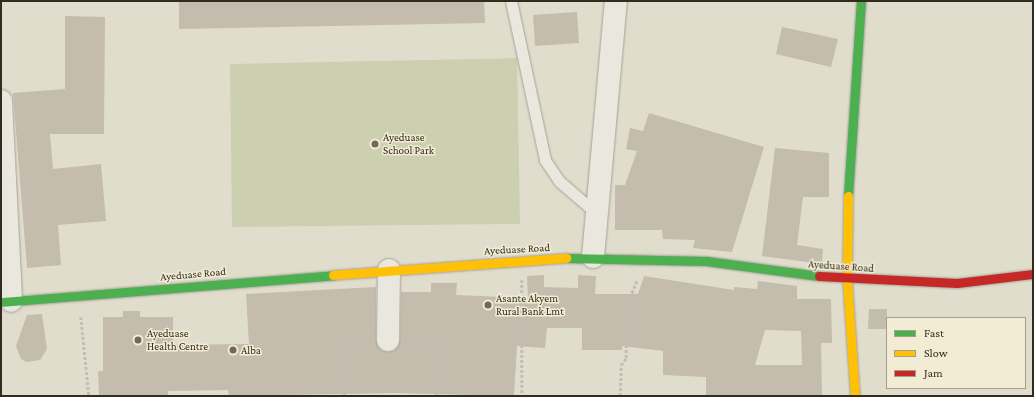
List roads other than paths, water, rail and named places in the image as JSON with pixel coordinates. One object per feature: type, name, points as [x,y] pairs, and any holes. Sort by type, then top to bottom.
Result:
[{"type":"street","points":[[593,257],[595,212],[616,1]]},
{"type":"street","points":[[855,396],[847,280],[847,216],[861,1]]},
{"type":"street","points":[[1,101],[6,301]]},
{"type":"street","name":"Ayeduase Road","points":[[6,301],[521,259],[593,257],[640,257],[847,280],[957,283],[1033,274]]},
{"type":"street","points":[[388,340],[389,270]]},
{"type":"lane","points":[[511,1],[545,160],[559,181],[595,212]]},
{"type":"place","name":"Ayeduase School Park","points":[[375,144]]},
{"type":"place","name":"Asante Akyem Rural Bank Lmt","points":[[488,305]]},
{"type":"place","name":"Ayeduase Health Centre","points":[[138,340]]},
{"type":"place","name":"Alba","points":[[233,350]]}]
